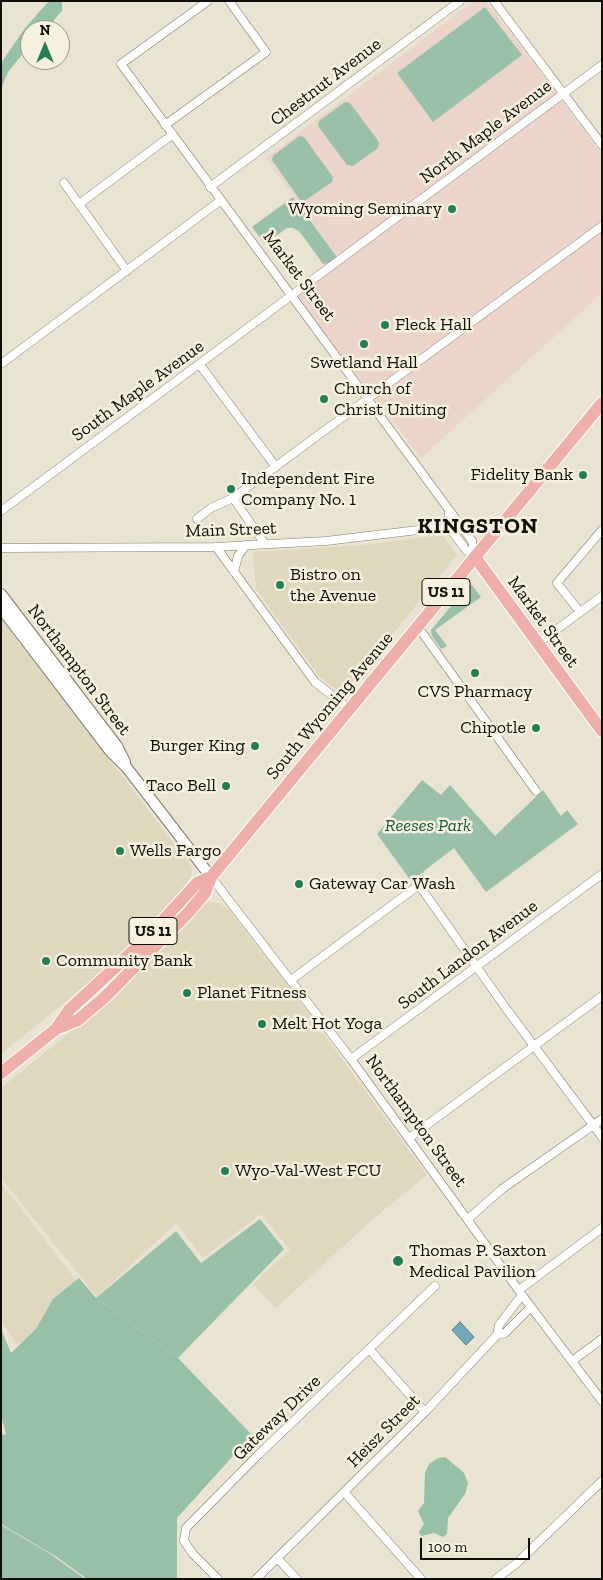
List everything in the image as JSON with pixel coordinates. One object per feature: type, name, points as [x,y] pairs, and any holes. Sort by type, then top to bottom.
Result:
[{"type":"main road","name":"US 11","points":[[475,557],[602,403]]},
{"type":"main road","name":"South Wyoming Avenue","points":[[1,1073],[56,1029],[69,1010],[140,945],[198,882],[211,877],[475,557]]},
{"type":"main road","name":"Market Street","points":[[475,557],[602,731]]},
{"type":"street","name":"Market Street","points":[[208,1],[121,64],[472,541],[475,557]]},
{"type":"street","points":[[165,125],[266,52],[229,1]]},
{"type":"street","name":"Chestnut Avenue","points":[[210,187],[460,1]]},
{"type":"street","points":[[494,1],[602,145]]},
{"type":"street","name":"North Maple Avenue","points":[[293,296],[602,65]]},
{"type":"street","points":[[79,204],[172,135]]},
{"type":"street","points":[[64,183],[127,271]]},
{"type":"street","points":[[1,364],[220,201]]},
{"type":"street","points":[[197,519],[211,508],[233,498],[276,467],[602,226]]},
{"type":"street","name":"South Maple Avenue","points":[[1,511],[293,296]]},
{"type":"street","points":[[200,365],[276,467]]},
{"type":"street","points":[[233,498],[265,544]]},
{"type":"street","points":[[449,510],[449,527]]},
{"type":"street","name":"Main Street","points":[[1,548],[216,547],[326,541],[460,526]]},
{"type":"street","name":"Market Street","points":[[449,527],[466,550],[475,557]]},
{"type":"street","points":[[580,612],[556,582],[602,530]]},
{"type":"street","points":[[234,572],[238,556],[246,545]]},
{"type":"street","points":[[216,547],[315,682],[349,710]]},
{"type":"street","name":"Northampton Street","points":[[1,594],[117,746],[127,768]]},
{"type":"street","points":[[537,644],[602,596]]},
{"type":"street","name":"Northampton Street","points":[[1,608],[110,751],[127,768],[351,1059],[520,1293],[602,1401]]},
{"type":"street","points":[[418,627],[536,791]]},
{"type":"street","name":"South Landon Avenue","points":[[351,1059],[602,874]]},
{"type":"street","points":[[291,980],[419,885],[602,1137]]},
{"type":"street","points":[[409,1138],[602,996]]},
{"type":"street","points":[[468,1219],[502,1189],[602,1119]]},
{"type":"street","name":"Heisz Street","points":[[256,1579],[425,1412],[497,1336],[499,1325],[520,1293],[602,1228]]},
{"type":"street","name":"Gateway Drive","points":[[218,1579],[184,1541],[186,1528],[259,1454],[435,1286]]},
{"type":"street","points":[[497,1336],[505,1333],[531,1306]]},
{"type":"street","points":[[572,1361],[602,1339]]},
{"type":"street","points":[[370,1350],[425,1412]]},
{"type":"street","points":[[496,1579],[517,1564],[602,1481]]},
{"type":"street","points":[[344,1492],[421,1579]]},
{"type":"street","points":[[277,1558],[298,1579]]},
{"type":"shaded area","name":"Wyoming Seminary","points":[[474,1],[486,1],[602,154],[602,293],[421,458],[293,292],[339,259],[266,158]]},
{"type":"shaded area","points":[[442,535],[457,555],[343,695],[318,675],[256,589],[253,552],[363,545]]},
{"type":"shaded area","points":[[1,617],[191,866],[192,872],[190,878],[173,900],[124,951],[90,982],[1,1054]]},
{"type":"shaded area","points":[[209,902],[219,903],[227,908],[279,973],[427,1175],[374,1218],[276,1308],[253,1284],[290,1250],[261,1214],[203,1258],[176,1223],[97,1297],[1,1178],[1,1088],[108,1002],[159,953],[202,906]]},
{"type":"shaded area","points":[[1,1183],[89,1297],[17,1345],[1,1321]]},
{"type":"green space","points":[[49,1],[62,1],[62,11],[54,20],[32,20]]},
{"type":"green space","points":[[485,7],[522,55],[433,122],[397,73]]},
{"type":"green space","points":[[20,35],[20,57],[8,72],[1,89],[1,63]]},
{"type":"green space","points":[[345,102],[350,103],[379,142],[378,148],[353,166],[347,165],[318,126],[319,121]]},
{"type":"green space","points":[[299,136],[304,137],[333,177],[332,182],[306,200],[300,200],[272,160],[273,156]]},
{"type":"green space","points":[[293,197],[339,260],[323,264],[300,232],[293,228],[287,228],[265,244],[252,227]]},
{"type":"green space","points":[[469,585],[472,585],[481,597],[435,630],[447,646],[441,649],[432,636],[431,630]]},
{"type":"green space","name":"Reeses Park","points":[[422,780],[441,795],[450,785],[495,836],[543,790],[561,816],[567,810],[578,824],[486,892],[454,848],[411,881],[377,834]]},
{"type":"green space","points":[[260,1219],[284,1249],[178,1358],[96,1298],[176,1231],[201,1263]]},
{"type":"green space","points":[[79,1278],[96,1298],[178,1358],[252,1435],[177,1518],[177,1579],[87,1579],[57,1557],[1,1524],[1,1435],[6,1434],[1,1415],[1,1329],[11,1353],[36,1329],[53,1299]]},
{"type":"green space","points":[[445,1457],[464,1473],[468,1483],[465,1494],[448,1518],[447,1534],[443,1537],[434,1533],[421,1536],[419,1532],[424,1524],[418,1511],[424,1503],[425,1473],[429,1464],[438,1458]]},
{"type":"green space","points":[[1,1525],[49,1553],[85,1579],[1,1579]]},
{"type":"water","points":[[460,1322],[474,1337],[466,1345],[452,1330]]},
{"type":"place","name":"Wyoming Seminary","points":[[452,209]]},
{"type":"place","name":"Fleck Hall","points":[[385,325]]},
{"type":"place","name":"Swetland Hall","points":[[364,344]]},
{"type":"place","name":"Church of Christ Uniting","points":[[324,399]]},
{"type":"place","name":"Fidelity Bank","points":[[583,475]]},
{"type":"place","name":"Independent Fire Company No. 1","points":[[231,489]]},
{"type":"place","name":"Bistro on the Avenue","points":[[280,585]]},
{"type":"place","name":"CVS Pharmacy","points":[[475,673]]},
{"type":"place","name":"Chipotle","points":[[536,728]]},
{"type":"place","name":"Burger King","points":[[255,746]]},
{"type":"place","name":"Taco Bell","points":[[226,786]]},
{"type":"place","name":"Wells Fargo","points":[[120,851]]},
{"type":"place","name":"Gateway Car Wash","points":[[299,884]]},
{"type":"place","name":"Community Bank","points":[[46,961]]},
{"type":"place","name":"Planet Fitness","points":[[187,993]]},
{"type":"place","name":"Melt Hot Yoga","points":[[262,1024]]},
{"type":"place","name":"Wyo-Val-West FCU","points":[[225,1171]]},
{"type":"place","name":"Thomas P. Saxton Medical Pavilion","points":[[398,1261]]},
{"type":"district","name":"KINGSTON","points":[[478,527]]}]
